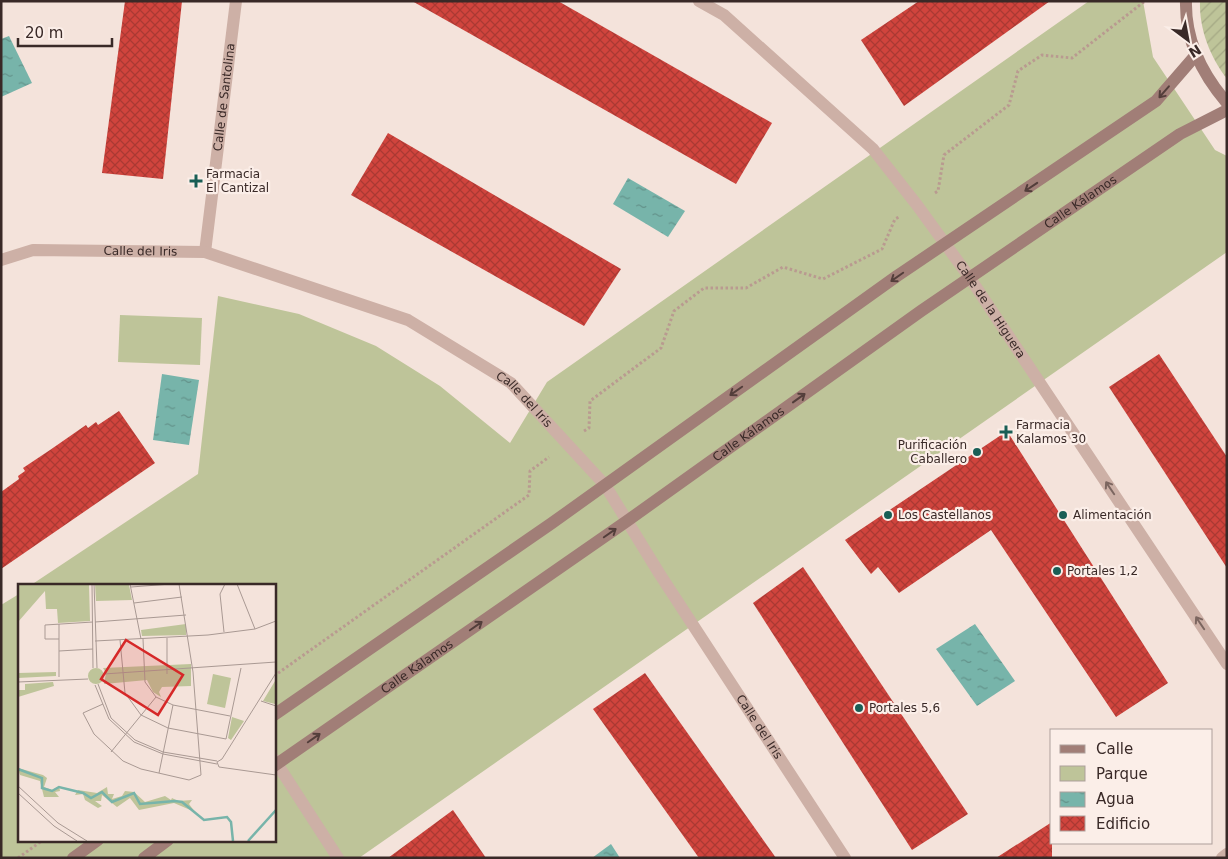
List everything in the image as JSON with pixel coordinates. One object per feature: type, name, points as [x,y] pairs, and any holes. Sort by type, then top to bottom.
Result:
[{"type":"main road","points":[[1186,1],[1185,16],[1195,56],[1210,83],[1227,103]]},
{"type":"main road","points":[[275,714],[605,485],[897,276],[1156,101],[1195,56]]},
{"type":"main road","name":"Calle Kálamos","points":[[275,763],[627,521],[921,311],[1180,134],[1227,110]]},
{"type":"main road","points":[[74,858],[95,842]]},
{"type":"main road","points":[[144,858],[165,842]]},
{"type":"street","name":"Calle de Santolina","points":[[205,252],[236,1]]},
{"type":"street","name":"Calle de la Higuera","points":[[699,1],[724,15],[873,149],[917,205],[970,278],[1227,664]]},
{"type":"street","name":"Calle del Iris","points":[[1,260],[34,250],[205,252],[408,320],[510,384],[605,485],[845,858]]},
{"type":"street","points":[[275,763],[338,858]]},
{"type":"street","points":[[1222,858],[1227,854]]},
{"type":"path","points":[[275,675],[529,495],[530,471],[589,428],[590,401],[662,348],[674,311],[704,288],[746,288],[783,267],[823,279],[882,249],[895,219],[938,191],[944,155],[1009,105],[1018,71],[1042,55],[1072,58],[1145,1]]},
{"type":"path","points":[[18,858],[40,842]]},
{"type":"green space","points":[[1089,1],[1143,1],[1153,57],[1215,150],[1227,156],[1227,252],[359,858],[1,858],[1,605],[18,595],[18,842],[275,842],[275,584],[33,584],[198,474],[218,296],[299,314],[376,346],[440,386],[510,443],[547,382]]},
{"type":"green space","points":[[1200,1],[1227,1],[1227,79],[1215,61],[1207,42],[1201,22]]},
{"type":"green space","points":[[120,315],[202,318],[200,365],[118,362]]},
{"type":"water","points":[[9,36],[32,83],[1,97],[1,39]]},
{"type":"water","points":[[628,178],[685,211],[668,237],[613,204]]},
{"type":"water","points":[[162,374],[199,380],[189,445],[153,440]]},
{"type":"water","points":[[975,624],[1015,681],[977,706],[936,649]]},
{"type":"water","points":[[611,844],[620,858],[592,858]]},
{"type":"building","points":[[125,1],[182,1],[163,179],[102,173]]},
{"type":"building","points":[[412,1],[558,1],[772,123],[736,184]]},
{"type":"building","points":[[919,1],[1050,1],[904,106],[861,40]]},
{"type":"building","points":[[388,133],[621,269],[584,326],[351,195]]},
{"type":"building","points":[[1159,354],[1227,457],[1227,568],[1109,387]]},
{"type":"building","points":[[119,411],[155,463],[1,569],[1,492],[19,479],[18,476],[25,471],[23,468],[86,425],[88,428],[96,422],[98,425]]},
{"type":"building","name":"Portales 1,2","points":[[1007,431],[1168,683],[1116,717],[991,530],[899,593],[878,567],[871,574],[845,540]]},
{"type":"building","name":"Portales 5,6","points":[[803,567],[968,814],[912,850],[753,603]]},
{"type":"building","points":[[645,673],[776,858],[699,858],[593,709]]},
{"type":"building","points":[[453,810],[486,858],[388,858]]},
{"type":"building","points":[[1050,823],[1052,858],[996,858]]},
{"type":"place","name":"Farmacia El Cantizal","points":[[196,181]]},
{"type":"place","name":"Farmacia Kalamos 30","points":[[1006,432]]},
{"type":"place","name":"Purificación Caballero","points":[[977,452]]},
{"type":"place","name":"Los Castellanos","points":[[888,515]]},
{"type":"place","name":"Alimentación","points":[[1063,515]]},
{"type":"place","name":"Portales 1,2","points":[[1057,571]]},
{"type":"place","name":"Portales 5,6","points":[[859,708]]}]
